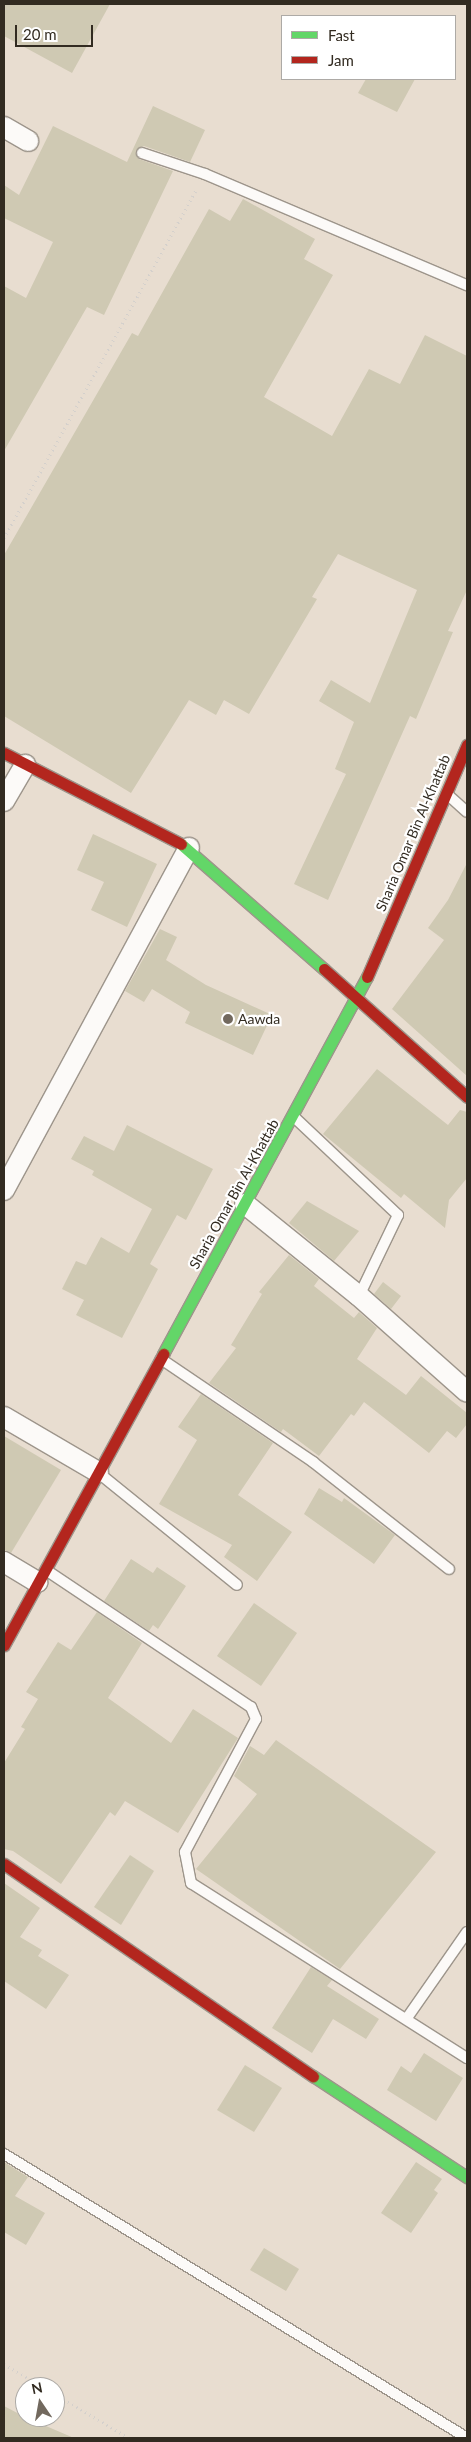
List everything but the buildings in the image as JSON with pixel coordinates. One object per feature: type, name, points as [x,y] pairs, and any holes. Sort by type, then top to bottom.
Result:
[{"type":"street","points":[[4,127],[28,141]]},
{"type":"street","name":"Sharia Omar Bin Al-Khattab","points":[[4,1645],[357,1000],[467,746]]},
{"type":"street","points":[[4,753],[189,848],[467,1097]]},
{"type":"street","points":[[4,801],[25,765]]},
{"type":"street","points":[[4,1190],[189,848]]},
{"type":"street","points":[[245,1204],[359,1296],[467,1392]]},
{"type":"street","points":[[4,1417],[98,1472]]},
{"type":"street","points":[[4,1562],[41,1576]]},
{"type":"street","points":[[4,1864],[289,2060],[467,2177]]},
{"type":"lane","points":[[142,153],[205,174],[467,285]]},
{"type":"lane","points":[[447,794],[467,812]]},
{"type":"lane","points":[[294,1116],[398,1215],[359,1296]]},
{"type":"lane","points":[[160,1358],[313,1462],[449,1569]]},
{"type":"lane","points":[[98,1472],[237,1585]]},
{"type":"lane","points":[[41,1576],[251,1707],[256,1719],[185,1852],[192,1883],[407,2018],[467,2058]]},
{"type":"lane","points":[[407,2018],[467,1932]]},
{"type":"lane","points":[[4,2154],[467,2438]]},
{"type":"path","points":[[4,538],[205,174]]},
{"type":"path","points":[[4,2364],[26,2377]]},
{"type":"path","points":[[65,2400],[129,2438]]},
{"type":"traffic: fast","points":[[181,844],[324,969]]},
{"type":"traffic: fast","points":[[163,1354],[367,977]]},
{"type":"traffic: fast","points":[[313,2076],[467,2177]]},
{"type":"traffic: jam","points":[[367,977],[467,745]]},
{"type":"traffic: jam","points":[[4,753],[181,844]]},
{"type":"traffic: jam","points":[[324,969],[467,1097]]},
{"type":"traffic: jam","points":[[4,1645],[163,1354]]},
{"type":"traffic: jam","points":[[4,1864],[313,2076]]},
{"type":"place","name":"Aawda","points":[[228,1019]]}]
